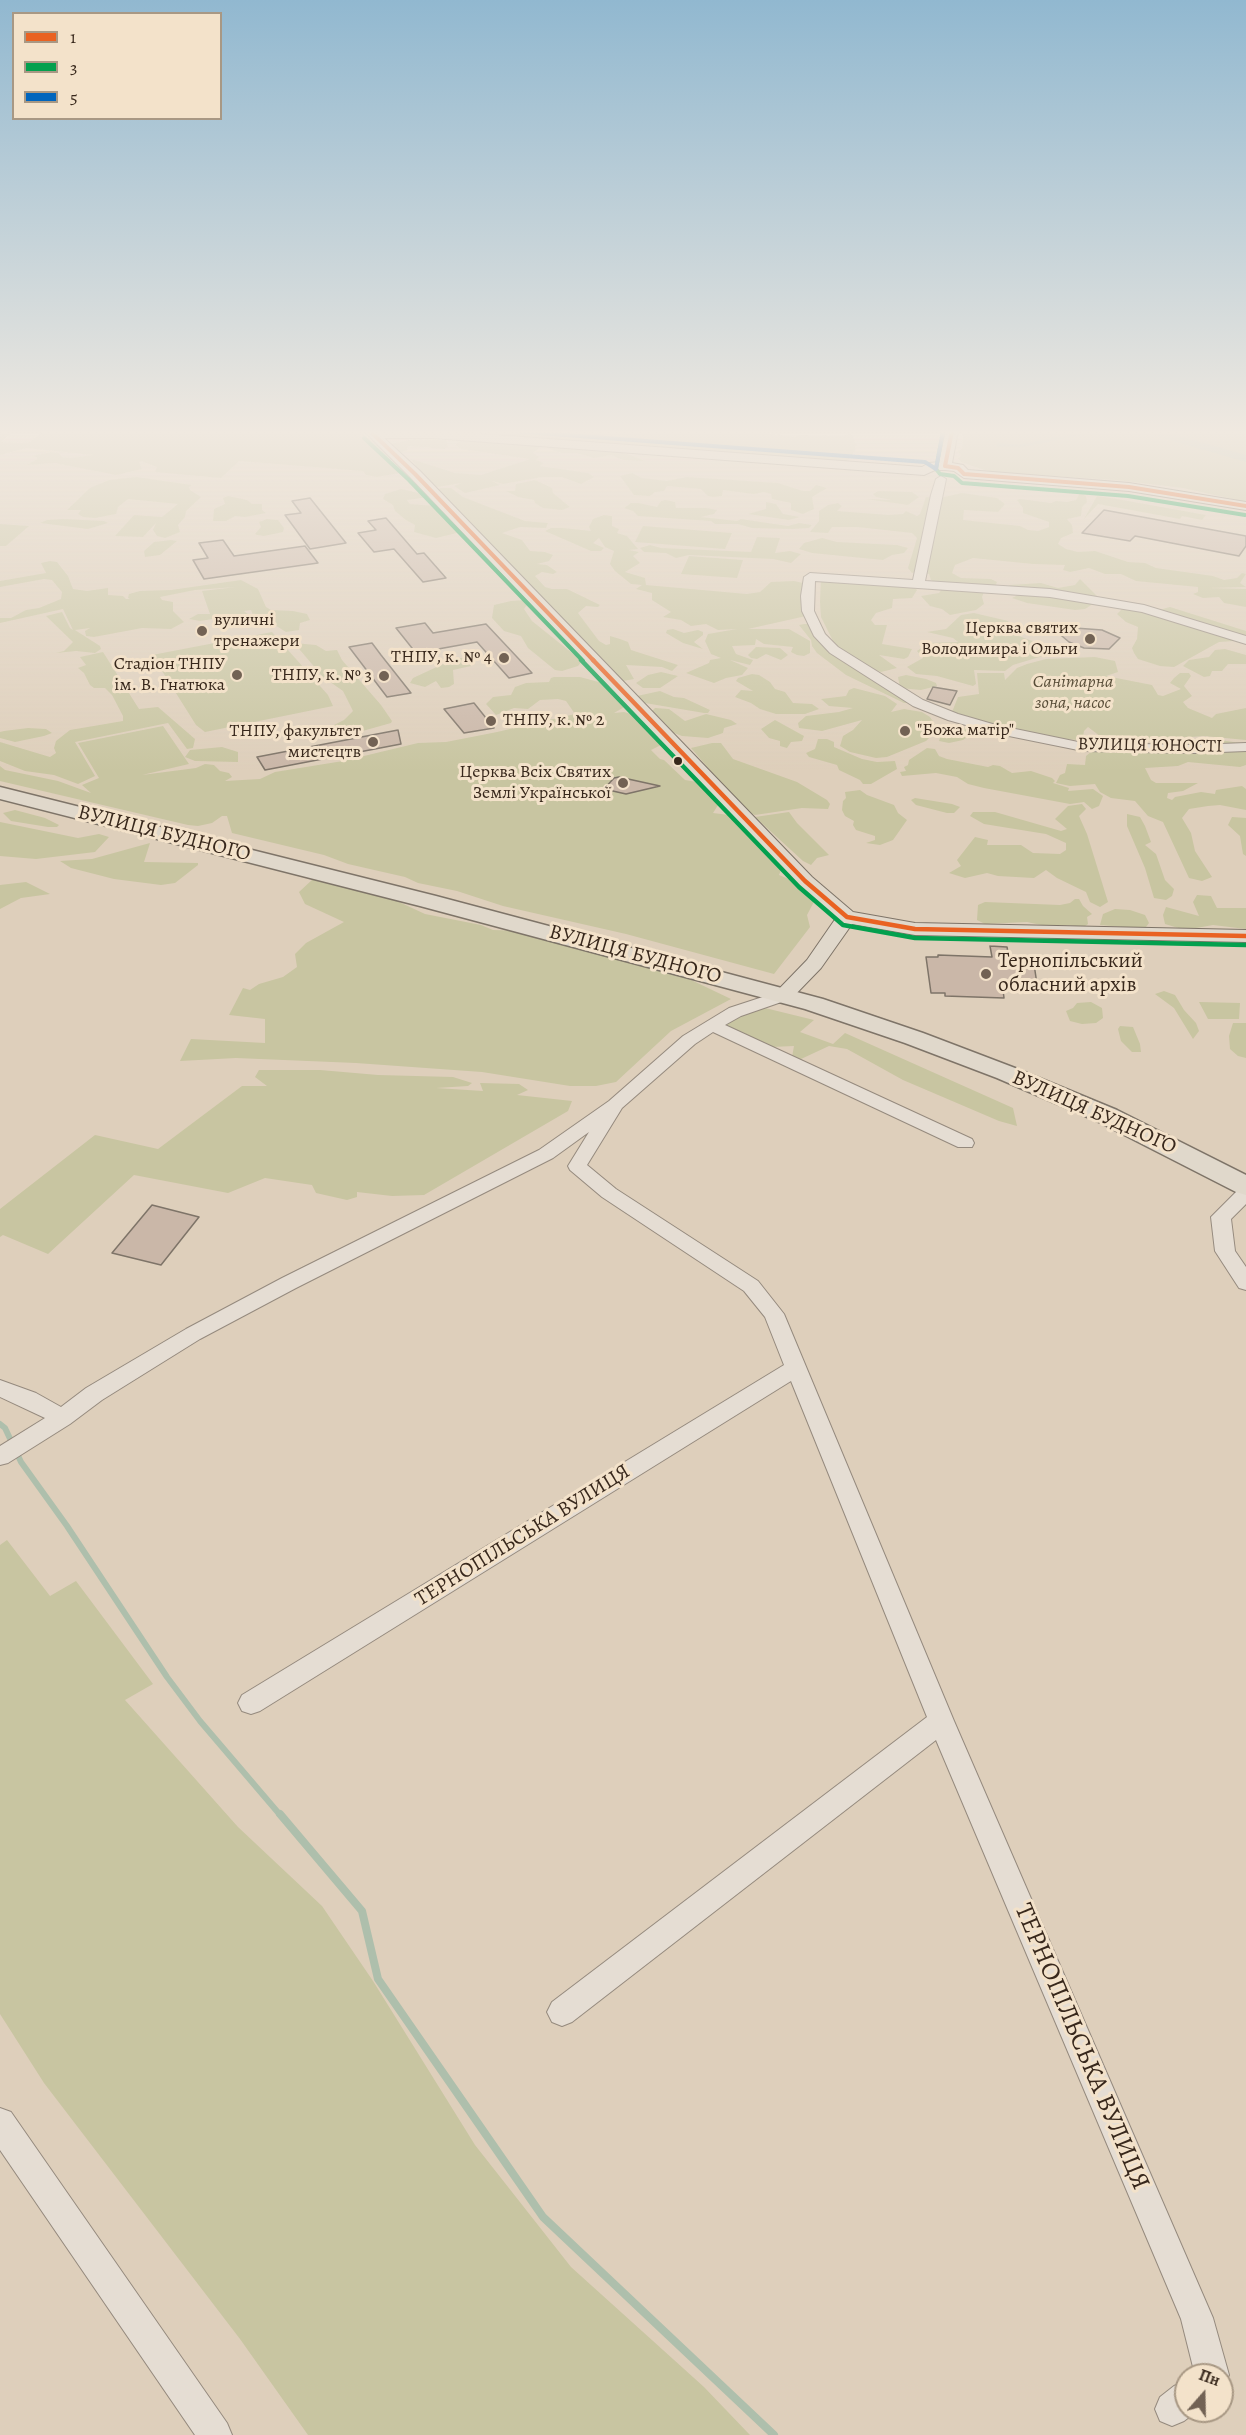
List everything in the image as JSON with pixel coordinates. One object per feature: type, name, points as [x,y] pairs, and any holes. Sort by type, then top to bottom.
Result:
[{"type":"highway","name":"ВУЛИЦЯ БУДНОГО","points":[[0,793],[428,901],[784,995],[914,1038],[1006,1073],[1108,1116],[1246,1186]]},
{"type":"main road","points":[[481,545],[805,881],[847,916],[915,929],[1246,936]]},
{"type":"main road","points":[[784,995],[814,964],[847,916]]},
{"type":"street","points":[[927,545],[918,585],[1050,593],[1144,609],[1246,640]]},
{"type":"street","name":"ВУЛИЦЯ ЮНОСТІ","points":[[918,585],[810,577],[807,596],[808,611],[820,636],[834,650],[918,703],[953,717],[994,729],[1083,747],[1196,750],[1246,747]]},
{"type":"street","points":[[0,1457],[62,1418],[94,1394],[193,1334],[289,1283],[546,1154],[615,1105],[689,1040],[735,1012],[784,995]]},
{"type":"street","points":[[712,1025],[965,1143]]},
{"type":"street","name":"ТЕРНОПІЛЬСЬКА ВУЛИЦЯ","points":[[615,1105],[577,1166],[609,1193],[751,1286],[774,1314],[941,1721],[1197,2318],[1209,2363]]},
{"type":"street","points":[[1246,1193],[1221,1217],[1225,1251],[1246,1282]]},
{"type":"street","name":"ТЕРНОПІЛЬСЬКА ВУЛИЦЯ","points":[[251,1704],[796,1368]]},
{"type":"street","points":[[0,1388],[28,1399],[62,1418]]},
{"type":"street","points":[[561,2012],[941,1721]]},
{"type":"street","points":[[0,2123],[215,2435]]},
{"type":"green space","points":[[151,545],[173,545],[160,555],[145,557],[144,551]]},
{"type":"green space","points":[[487,545],[525,545],[530,551],[553,555],[549,561],[537,564],[547,565],[557,572],[553,574],[542,572],[535,576],[545,587],[567,589],[600,605],[598,607],[586,606],[578,613],[599,641],[606,645],[610,644],[610,636],[620,639],[628,642],[631,650],[678,665],[672,671],[662,667],[626,665],[634,679],[623,681],[512,574]]},
{"type":"green space","points":[[576,545],[597,545],[604,548],[601,551],[591,551]]},
{"type":"green space","points":[[603,545],[634,545],[638,549],[629,550],[639,552],[633,556],[640,563],[625,572],[645,578],[646,585],[747,594],[760,592],[771,582],[803,583],[806,616],[748,629],[789,629],[810,641],[810,653],[804,656],[797,655],[791,652],[793,647],[764,644],[756,639],[755,645],[732,646],[736,654],[753,660],[750,665],[730,660],[748,668],[742,675],[714,683],[686,673],[709,663],[710,660],[721,658],[711,654],[705,641],[708,634],[737,629],[718,630],[706,624],[691,626],[681,620],[663,617],[671,612],[652,600],[652,593],[636,589],[642,585],[631,584],[615,571],[610,564],[614,551]]},
{"type":"green space","points":[[650,545],[661,548],[751,552],[754,545],[778,545],[775,553],[790,551],[801,554],[791,563],[773,559],[689,555],[676,558],[666,553],[644,552],[640,548]]},
{"type":"green space","points":[[669,545],[727,545],[725,549]]},
{"type":"green space","points":[[803,545],[890,545],[908,548],[904,553],[892,555],[883,560],[812,553],[799,549]]},
{"type":"green space","points":[[915,545],[1059,545],[1078,552],[1095,551],[1128,562],[1145,563],[1156,568],[1213,576],[1224,580],[1237,578],[1242,573],[1246,574],[1240,583],[1246,587],[1209,588],[1246,589],[1246,607],[1224,603],[1219,597],[1203,598],[1193,594],[1198,592],[1198,587],[1136,581],[1121,574],[1105,574],[1089,568],[1070,572],[1063,570],[1065,565],[973,558],[955,565],[952,573],[961,578],[991,579],[997,582],[995,587],[984,592],[982,597],[984,604],[976,610],[950,615],[942,609],[930,606],[921,596],[939,593],[946,583],[937,583],[931,580],[929,574],[920,571],[912,573],[908,568]]},
{"type":"green space","points":[[689,556],[743,560],[737,578],[681,574]]},
{"type":"green space","points":[[57,562],[68,576],[73,589],[87,591],[108,588],[108,595],[123,596],[126,599],[130,599],[129,594],[140,591],[171,590],[241,580],[258,589],[266,607],[271,610],[307,614],[310,620],[300,623],[299,630],[286,632],[270,622],[255,620],[251,610],[244,611],[249,615],[236,620],[189,619],[198,614],[210,614],[202,591],[236,587],[195,590],[160,597],[162,600],[173,602],[173,611],[184,622],[171,629],[142,628],[94,637],[86,636],[85,631],[90,628],[75,630],[100,646],[101,649],[95,653],[76,651],[56,653],[64,651],[73,642],[46,616],[62,612],[73,630],[63,609],[0,623],[0,618],[11,618],[26,610],[39,608],[61,599],[62,592],[52,580],[44,579],[0,587],[0,581],[46,573],[41,563]]},
{"type":"green space","points":[[821,578],[917,590],[912,598],[893,599],[892,608],[876,613],[871,620],[875,625],[887,625],[882,644],[912,649],[908,657],[904,659],[879,655],[897,668],[881,672],[871,669],[835,645],[821,617]]},
{"type":"green space","points":[[1080,579],[1097,596],[1011,588],[1009,585],[1041,583],[1058,588],[1075,585]]},
{"type":"green space","points":[[1020,594],[1096,602],[1085,609],[1075,610],[1027,603],[1012,598]]},
{"type":"green space","points":[[525,600],[529,602],[524,609],[532,621],[582,661],[578,666],[562,671],[555,670],[528,648],[521,636],[504,631],[492,618],[494,605]]},
{"type":"green space","points":[[1124,607],[1228,636],[1234,641],[1219,642],[1174,667],[1160,666],[1138,659],[1134,653],[1132,648],[1137,639],[1138,627],[1126,622],[1117,614]]},
{"type":"green space","points":[[1170,607],[1246,631],[1246,639],[1159,610]]},
{"type":"green space","points":[[974,613],[1008,621],[1016,635],[1035,642],[1035,648],[1043,650],[1046,655],[1013,665],[1005,671],[974,670],[976,684],[973,686],[937,676],[916,674],[907,667],[923,658],[917,651],[928,643],[958,642],[953,638],[927,632],[946,629],[961,615]]},
{"type":"green space","points":[[810,624],[822,640],[910,703],[904,703],[846,675],[817,653],[811,640],[799,625]]},
{"type":"green space","points":[[673,629],[684,633],[698,630],[703,632],[703,635],[694,642],[703,649],[683,643],[666,633],[667,630]]},
{"type":"green space","name":"Стадіон ТНПУ ім. В. Гнатюка","points":[[272,632],[328,695],[333,706],[205,732],[196,725],[152,655]]},
{"type":"green space","points":[[294,643],[316,645],[326,651],[337,650],[342,660],[381,705],[392,721],[391,723],[359,732],[344,731],[317,736],[344,720],[353,711],[343,691],[323,677]]},
{"type":"green space","points":[[756,647],[780,648],[788,655],[781,660],[766,654],[757,659],[751,658],[748,655]]},
{"type":"green space","points":[[1225,649],[1246,655],[1246,664],[1228,664],[1222,671],[1212,671],[1210,676],[1204,677],[1183,666],[1189,660],[1209,657],[1215,650]]},
{"type":"green space","points":[[103,652],[139,709],[158,707],[195,739],[193,748],[187,749],[168,723],[75,742],[95,776],[78,784],[54,775],[25,771],[0,761],[0,742],[50,757],[56,753],[54,748],[56,741],[70,730],[123,721],[123,716],[112,695],[105,688],[94,688],[90,685],[84,673],[78,668],[86,665],[80,657]]},
{"type":"green space","name":"Санітарна зона, насос","points":[[1095,657],[1115,661],[1118,672],[1106,676],[1152,685],[1158,695],[1163,696],[1181,689],[1170,683],[1180,673],[1189,673],[1191,676],[1184,686],[1192,696],[1183,702],[1188,708],[1212,718],[1216,714],[1246,708],[1246,740],[1204,736],[1109,743],[1088,727],[1083,737],[1078,740],[1062,739],[1015,733],[952,712],[958,697],[979,694],[977,673],[1004,673],[1005,680],[1017,668],[1046,659]]},
{"type":"green space","points":[[456,658],[465,658],[471,666],[453,670],[454,684],[449,687],[441,688],[436,681],[425,687],[410,683],[413,678]]},
{"type":"green space","points":[[661,672],[678,676],[660,688],[643,688],[636,683],[648,675]]},
{"type":"green space","points":[[752,674],[759,675],[770,682],[775,689],[785,692],[793,703],[812,704],[819,709],[805,714],[776,714],[735,697],[741,690],[753,691],[736,681],[738,678]]},
{"type":"green space","points":[[906,675],[926,679],[936,683],[937,686],[921,690],[900,688],[898,677]]},
{"type":"green space","points":[[554,677],[580,677],[606,684],[626,706],[614,713],[631,714],[650,728],[663,744],[651,750],[685,780],[703,783],[720,802],[713,813],[737,816],[784,862],[779,875],[801,884],[817,896],[807,915],[810,927],[774,974],[626,934],[503,906],[457,891],[348,864],[324,855],[232,833],[227,816],[222,816],[212,823],[198,826],[188,825],[0,781],[0,766],[5,770],[58,781],[91,793],[82,785],[99,778],[78,743],[163,726],[189,764],[142,775],[196,768],[205,764],[214,765],[220,771],[229,773],[232,777],[225,781],[260,779],[275,772],[343,761],[418,743],[446,742],[575,714],[566,701],[558,699],[540,700],[528,709],[514,708],[496,715],[486,704],[493,697],[511,695],[515,687],[526,683],[549,682]]},
{"type":"green space","points":[[854,688],[885,696],[897,704],[891,712],[904,709],[922,712],[930,717],[936,726],[932,735],[926,741],[887,757],[876,758],[850,752],[840,746],[843,736],[853,730],[862,720],[822,731],[799,728],[798,723],[806,716],[853,708],[829,706],[821,699],[846,696],[849,690]]},
{"type":"green space","points":[[660,691],[674,697],[684,698],[710,710],[704,713],[639,702],[637,696]]},
{"type":"green space","points":[[655,708],[669,709],[685,721],[706,714],[731,720],[737,724],[724,728],[723,733],[708,738],[682,736],[657,720],[651,712]]},
{"type":"green space","points":[[775,720],[804,736],[802,741],[791,742],[787,748],[780,746],[780,741],[769,738],[761,729]]},
{"type":"green space","points":[[957,725],[972,730],[972,734],[963,740],[949,743],[939,741],[943,729]]},
{"type":"green space","points":[[28,728],[46,729],[52,733],[15,742],[0,738],[0,732]]},
{"type":"green space","points":[[818,739],[834,742],[834,747],[862,759],[877,762],[895,761],[897,769],[871,784],[863,784],[860,780],[839,770],[837,765],[809,757],[806,753],[815,749]]},
{"type":"green space","points":[[1214,739],[1240,743],[1246,748],[1246,765],[1240,767],[1188,762],[1178,766],[1145,768],[1151,780],[1156,783],[1198,783],[1183,791],[1168,793],[1167,798],[1172,800],[1175,797],[1201,792],[1215,794],[1216,790],[1242,786],[1246,789],[1246,810],[1220,805],[1208,806],[1189,809],[1182,818],[1191,833],[1195,851],[1212,877],[1202,881],[1189,878],[1163,822],[1148,816],[1135,801],[1111,798],[1100,792],[1095,784],[1070,786],[1056,783],[1060,775],[1065,773],[1067,764],[1085,765],[1086,756],[1092,751],[1116,752],[1123,746]]},
{"type":"green space","points":[[721,743],[733,759],[797,782],[827,800],[830,804],[828,809],[802,808],[755,815],[745,811],[691,748]]},
{"type":"green space","points":[[222,747],[238,752],[238,762],[195,761],[185,757],[190,750]]},
{"type":"green space","points":[[927,748],[935,749],[939,756],[947,759],[988,767],[1000,766],[1012,773],[1031,771],[1052,778],[1055,781],[1053,783],[1069,788],[1068,791],[1093,789],[1103,796],[1099,806],[1092,809],[1084,802],[1070,804],[984,788],[968,784],[957,777],[936,773],[902,776],[900,772],[906,771],[904,767],[908,765],[909,760]]},
{"type":"green space","points":[[860,790],[894,805],[898,813],[907,820],[893,840],[880,845],[866,843],[875,840],[875,836],[856,830],[853,825],[854,821],[845,816],[842,810],[843,801],[846,798],[845,792]]},
{"type":"green space","points":[[915,798],[960,807],[954,813],[947,813],[916,805],[911,800]]},
{"type":"green space","points":[[1082,804],[1086,809],[1079,816],[1087,834],[1108,902],[1100,907],[1090,902],[1086,892],[1046,870],[1034,878],[998,876],[987,873],[965,878],[949,873],[961,866],[957,860],[975,837],[988,840],[987,845],[1021,845],[1033,853],[1060,854],[1066,850],[1066,843],[1046,834],[984,824],[970,816],[973,812],[995,812],[1061,831],[1067,829],[1055,819],[1068,806]]},
{"type":"green space","points":[[15,810],[45,818],[59,825],[48,827],[11,821],[3,813]]},
{"type":"green space","points":[[789,812],[829,855],[817,858],[811,865],[803,861],[755,817]]},
{"type":"green space","points":[[1127,814],[1140,817],[1151,842],[1145,845],[1156,854],[1165,880],[1174,889],[1172,896],[1166,900],[1154,898],[1145,868],[1127,826]]},
{"type":"green space","points":[[1232,817],[1246,818],[1246,856],[1243,854],[1240,836],[1228,825]]},
{"type":"green space","points":[[0,822],[78,838],[99,834],[109,837],[95,852],[36,859],[0,856]]},
{"type":"green space","points":[[150,843],[144,862],[198,863],[198,865],[175,883],[161,885],[114,879],[71,868],[60,861],[92,859]]},
{"type":"green space","points":[[313,879],[384,895],[425,914],[481,925],[493,930],[523,931],[543,939],[652,967],[687,978],[731,999],[671,1031],[616,1082],[596,1086],[570,1086],[482,1072],[356,1063],[236,1058],[180,1061],[191,1039],[265,1043],[265,1019],[229,1015],[243,988],[250,990],[259,984],[283,977],[297,967],[295,954],[306,943],[344,922],[305,904],[299,892]]},
{"type":"green space","points":[[26,882],[50,894],[21,898],[0,909],[0,885]]},
{"type":"green space","points":[[1197,895],[1211,896],[1217,908],[1246,908],[1246,929],[1213,925],[1185,930],[1165,924],[1163,915],[1166,907],[1199,916],[1193,902]]},
{"type":"green space","points":[[1079,899],[1092,914],[1087,917],[1088,924],[1084,927],[1046,926],[1027,922],[985,924],[977,920],[978,905],[985,902],[1060,905],[1070,903]]},
{"type":"green space","points":[[1115,909],[1130,910],[1145,915],[1149,923],[1146,927],[1134,928],[1100,925],[1103,914]]},
{"type":"green space","points":[[1164,991],[1175,995],[1184,1010],[1196,1023],[1199,1031],[1193,1039],[1174,1008],[1155,994]]},
{"type":"green space","points":[[1091,1002],[1102,1008],[1103,1018],[1096,1023],[1082,1024],[1070,1021],[1066,1011],[1077,1003]]},
{"type":"green space","points":[[1199,1002],[1240,1003],[1239,1019],[1208,1019]]},
{"type":"green space","points":[[765,1008],[814,1020],[800,1032],[833,1044],[845,1033],[1013,1108],[1017,1126],[999,1121],[903,1080],[847,1049],[829,1046],[801,1059],[792,1057],[794,1046],[771,1047],[724,1026],[726,1022]]},
{"type":"green space","points":[[1233,1023],[1246,1023],[1246,1058],[1238,1056],[1230,1049],[1229,1036]]},
{"type":"green space","points":[[1120,1026],[1133,1027],[1141,1052],[1132,1052],[1121,1041],[1118,1029]]},
{"type":"green space","points":[[259,1070],[320,1070],[378,1075],[453,1077],[472,1083],[468,1086],[436,1088],[483,1091],[480,1083],[519,1084],[528,1090],[517,1095],[572,1101],[568,1111],[424,1195],[392,1196],[357,1192],[357,1197],[347,1200],[316,1193],[312,1185],[265,1178],[228,1193],[134,1175],[48,1254],[3,1235],[0,1237],[0,1209],[95,1135],[158,1149],[242,1086],[267,1086],[255,1077]]},
{"type":"green space","points":[[7,1540],[50,1596],[76,1581],[153,1684],[125,1700],[238,1827],[322,1906],[373,1981],[475,2145],[571,2267],[704,2387],[750,2435],[308,2435],[240,2339],[44,2083],[0,2014],[0,1545]]},
{"type":"building","points":[[200,545],[226,545],[234,556],[305,546],[318,563],[204,579],[193,560],[208,558]]},
{"type":"building","points":[[307,545],[336,545],[310,549]]},
{"type":"building","points":[[368,545],[409,545],[417,554],[424,553],[446,578],[423,582],[394,549],[374,552]]},
{"type":"building","points":[[1180,545],[1246,545],[1239,556]]},
{"type":"building","points":[[425,623],[433,633],[486,624],[532,673],[509,678],[477,642],[416,653],[396,628]]},
{"type":"building","name":"Церква святих Володимира і Ольги","points":[[1075,628],[1102,630],[1120,638],[1109,649],[1084,648],[1069,642],[1056,631]]},
{"type":"building","name":"ТНПУ, к. № 3","points":[[372,643],[411,693],[387,697],[349,647]]},
{"type":"building","points":[[933,687],[957,691],[950,705],[927,699]]},
{"type":"building","points":[[474,703],[494,728],[464,733],[444,709]]},
{"type":"building","points":[[398,730],[401,744],[265,770],[257,757]]},
{"type":"building","name":"Церква Всіх Святих Землі Української","points":[[619,777],[660,786],[626,794],[604,789],[614,778]]},
{"type":"building","name":"Тернопільський обласний архів","points":[[990,946],[1007,947],[1009,957],[1030,958],[1031,964],[1034,964],[1038,991],[1003,990],[1004,998],[945,996],[945,993],[931,993],[926,957],[938,957],[938,955],[992,957]]},
{"type":"building","points":[[152,1205],[199,1217],[161,1265],[112,1253]]},
{"type":"waterway","points":[[0,1424],[5,1428],[21,1462],[67,1526],[167,1677],[200,1721],[281,1816]]},
{"type":"waterway","points":[[280,1814],[362,1911],[378,1979],[543,2217],[774,2435]]},
{"type":"transit line","name":"3","points":[[471,545],[799,887],[843,925],[915,938],[1246,945]]},
{"type":"transit line","name":"1","points":[[483,545],[805,881],[847,917],[915,929],[1246,936]]},
{"type":"place","name":"вуличні тренажери","points":[[202,631]]},
{"type":"place","name":"Церква святих Володимира і Ольги","points":[[1090,639]]},
{"type":"place","name":"ТНПУ, к. № 4","points":[[504,658]]},
{"type":"place","name":"Стадіон ТНПУ ім. В. Гнатюка","points":[[237,675]]},
{"type":"place","name":"ТНПУ, к. № 3","points":[[384,676]]},
{"type":"place","name":"ТНПУ, к. № 2","points":[[491,721]]},
{"type":"place","name":"\"Божа матір\"","points":[[905,731]]},
{"type":"place","name":"ТНПУ, факультет мистецтв","points":[[373,742]]},
{"type":"place","name":"Церква Всіх Святих Землі Української","points":[[623,783]]},
{"type":"place","name":"Тернопільський обласний архів","points":[[986,974]]}]
